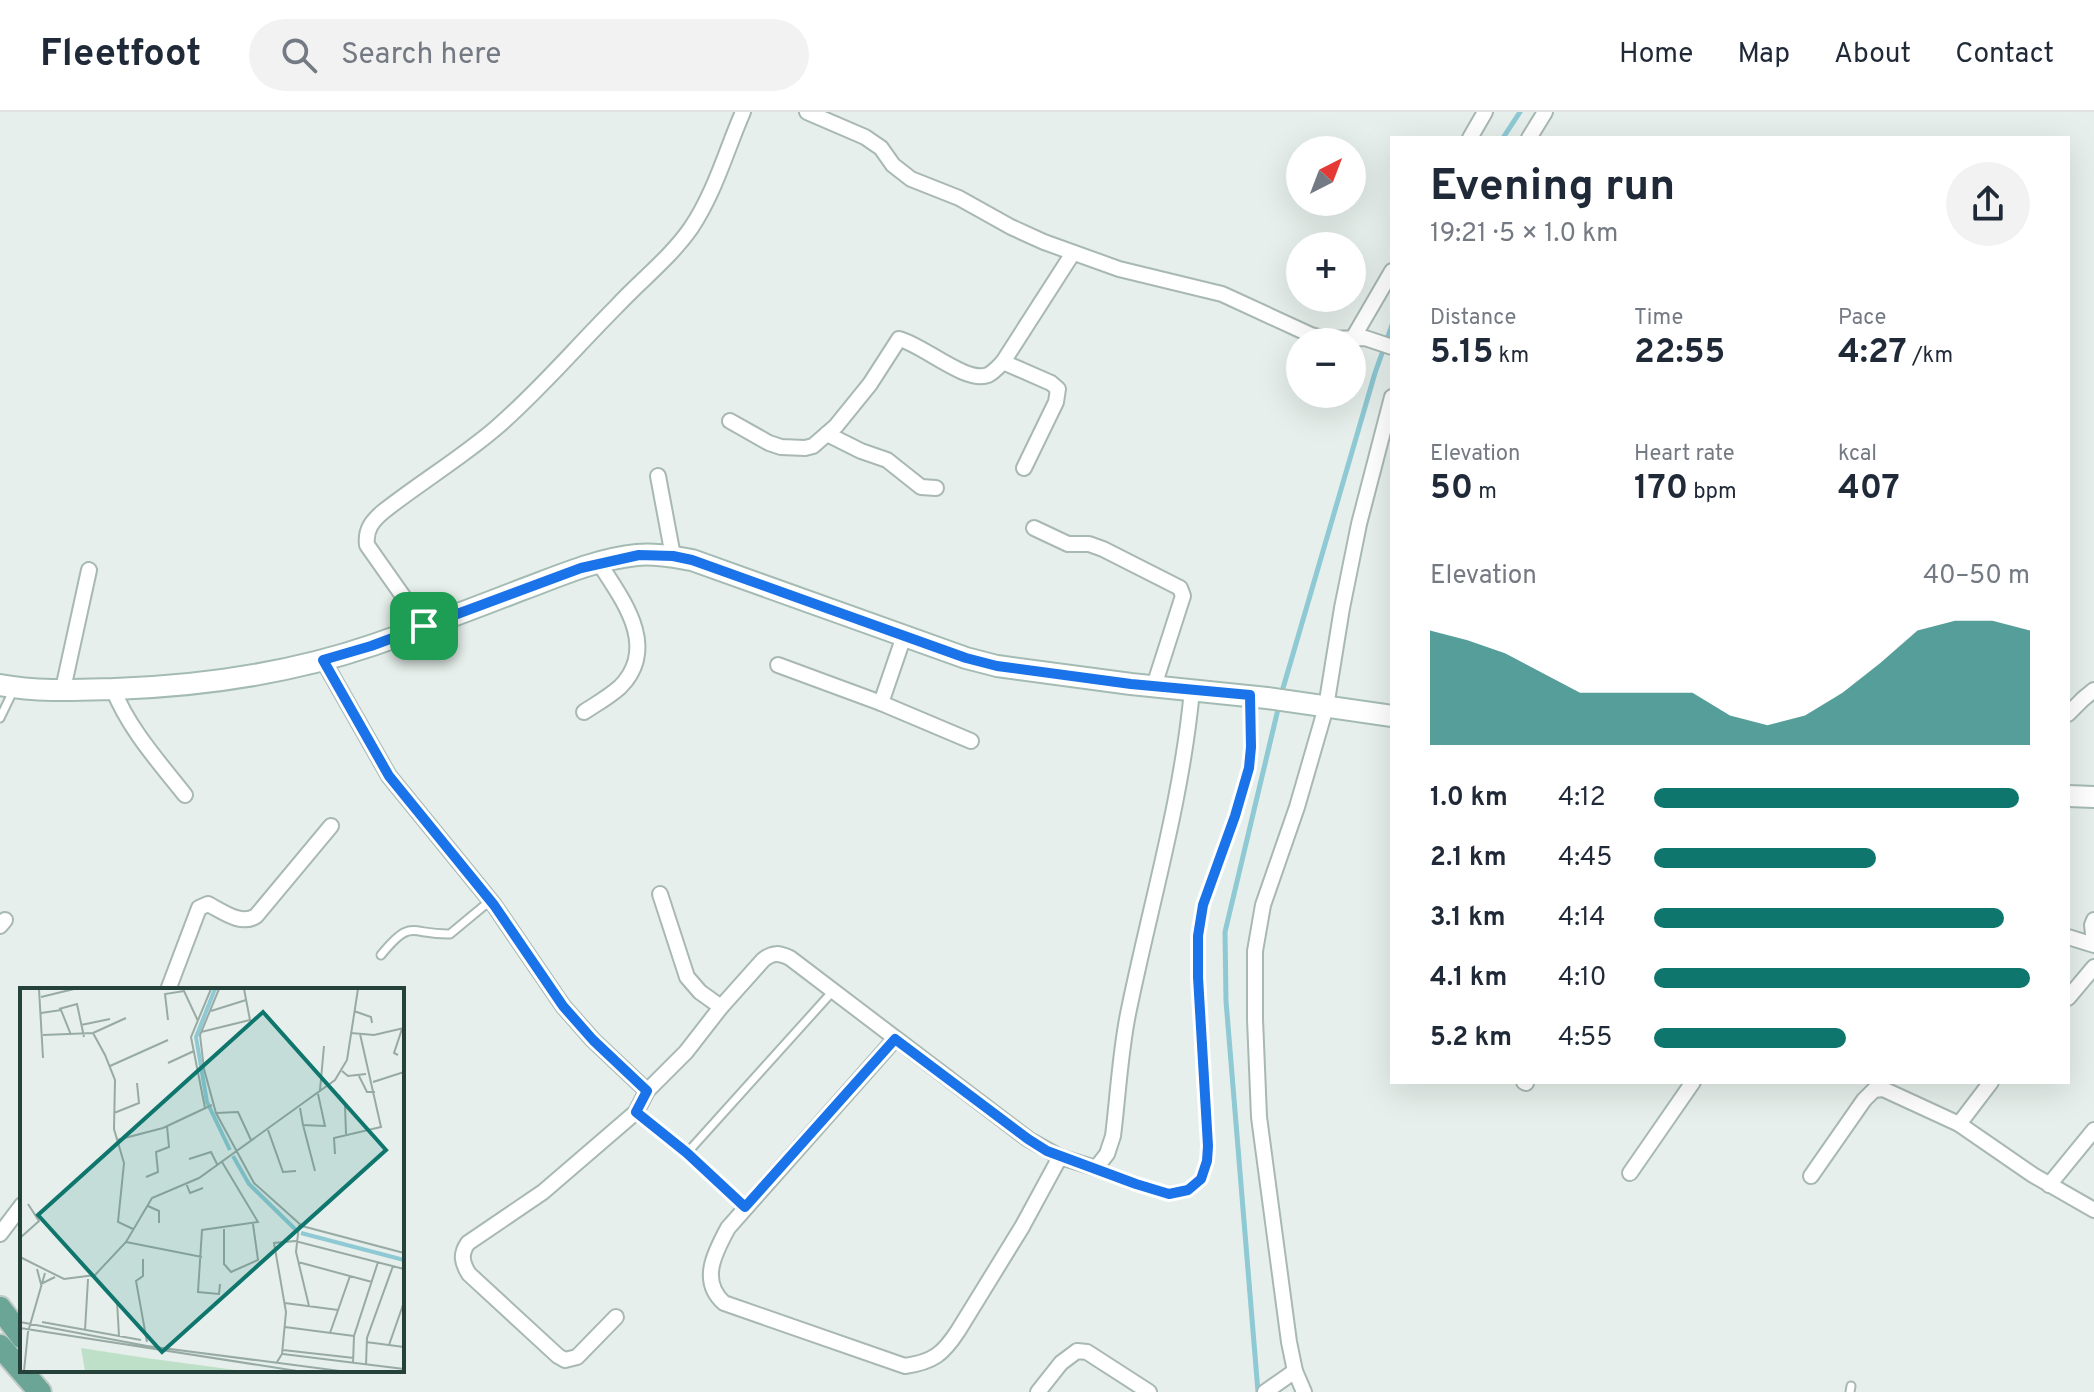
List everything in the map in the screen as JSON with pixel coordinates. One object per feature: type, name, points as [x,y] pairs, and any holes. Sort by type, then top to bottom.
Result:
[{"type":"main road","points":[[7,687],[85,691],[142,688],[216,681],[323,660],[371,646],[599,563],[639,555],[692,560],[966,658],[997,666],[1258,696],[1390,716]]},
{"type":"main road","points":[[2070,796],[2094,797]]},
{"type":"main road","points":[[0,1308],[20,1334]]},
{"type":"main road","points":[[0,1346],[20,1368]]},
{"type":"main road","points":[[24,1372],[42,1392]]},
{"type":"main road","points":[[37,1372],[42,1392]]},
{"type":"street","points":[[424,626],[367,545],[366,535],[374,519],[497,427],[664,261],[705,205],[743,112]]},
{"type":"street","points":[[807,112],[865,137],[881,148],[893,165],[911,179],[959,198],[1011,227],[1073,253],[1140,275],[1222,294],[1296,328]]},
{"type":"street","points":[[1471,136],[1485,112]]},
{"type":"street","points":[[1530,136],[1545,112]]},
{"type":"street","points":[[730,421],[781,447],[813,446],[870,384],[899,339],[966,373],[978,377],[988,375],[1003,362],[1073,253]]},
{"type":"street","points":[[1364,328],[1390,275]]},
{"type":"street","points":[[1366,340],[1390,346]]},
{"type":"street","points":[[1003,362],[1058,389],[1056,402],[1024,468]]},
{"type":"street","points":[[1304,1392],[1290,1376],[1289,1342],[1259,1117],[1255,951],[1263,905],[1297,807],[1389,416]]},
{"type":"street","points":[[827,434],[887,460],[921,487],[936,488]]},
{"type":"street","points":[[658,476],[673,556]]},
{"type":"street","points":[[1034,528],[1068,544],[1089,544],[1103,549],[1180,588],[1183,596],[1154,686]]},
{"type":"street","points":[[584,712],[621,685],[630,674],[637,654],[632,617],[599,563]]},
{"type":"street","points":[[63,689],[89,570]]},
{"type":"street","points":[[881,703],[904,636]]},
{"type":"street","points":[[323,660],[389,776],[491,900],[563,1006],[593,1040],[647,1091]]},
{"type":"street","points":[[778,665],[971,741]]},
{"type":"street","points":[[113,689],[136,733],[185,795]]},
{"type":"street","points":[[616,1317],[577,1357],[565,1360],[469,1274],[462,1258],[464,1249],[468,1243],[543,1192],[636,1112],[647,1091],[686,1052],[763,960],[772,954],[790,958],[1028,1139],[1060,1157],[1096,1168],[1107,1154],[1113,1136],[1127,1018],[1173,816],[1187,740],[1192,690]]},
{"type":"street","points":[[2070,712],[2094,690]]},
{"type":"street","points":[[169,988],[199,908],[208,904],[243,920],[250,920],[261,911],[331,826]]},
{"type":"street","points":[[660,894],[687,977],[706,998],[721,1007]]},
{"type":"street","points":[[2070,938],[2094,944],[2094,920]]},
{"type":"street","points":[[2070,996],[2094,967]]},
{"type":"street","points":[[895,1039],[728,1228],[713,1258],[710,1272],[716,1296],[724,1303],[905,1366],[922,1363],[948,1346],[1022,1227],[1060,1157]]},
{"type":"street","points":[[1630,1173],[1692,1084]]},
{"type":"street","points":[[1959,1124],[1989,1084]]},
{"type":"street","points":[[1811,1176],[1864,1100],[1874,1090],[1883,1089],[1959,1124],[2014,1163],[2094,1210]]},
{"type":"street","points":[[2049,1185],[2094,1130]]},
{"type":"street","points":[[0,1234],[20,1208]]},
{"type":"street","points":[[1038,1392],[1061,1363],[1077,1351],[1087,1352],[1140,1389]]},
{"type":"street","points":[[1265,1392],[1290,1376]]},
{"type":"lane","points":[[0,718],[7,687]]},
{"type":"lane","points":[[1096,1168],[1169,1194],[1188,1190],[1201,1179],[1208,1146],[1198,936],[1203,905],[1249,768],[1258,696]]},
{"type":"lane","points":[[381,955],[398,936],[408,931],[450,934],[491,900]]},
{"type":"lane","points":[[687,1153],[833,991]]},
{"type":"lane","points":[[636,1112],[687,1153],[745,1207]]},
{"type":"waterway","points":[[1504,136],[1520,112]]},
{"type":"waterway","points":[[1281,695],[1390,331]]},
{"type":"waterway","points":[[1258,1392],[1226,1001],[1225,932],[1279,705]]},
{"type":"route","points":[[639,555],[673,556],[997,666],[1131,684],[1250,695],[1249,768],[1203,905],[1198,936],[1208,1146],[1201,1179],[1188,1190],[1169,1194],[1060,1157],[1028,1139],[895,1039],[745,1207],[687,1153],[636,1112],[647,1091],[593,1040],[563,1006],[494,905],[389,776],[323,660],[424,626],[581,568],[639,555]]}]
